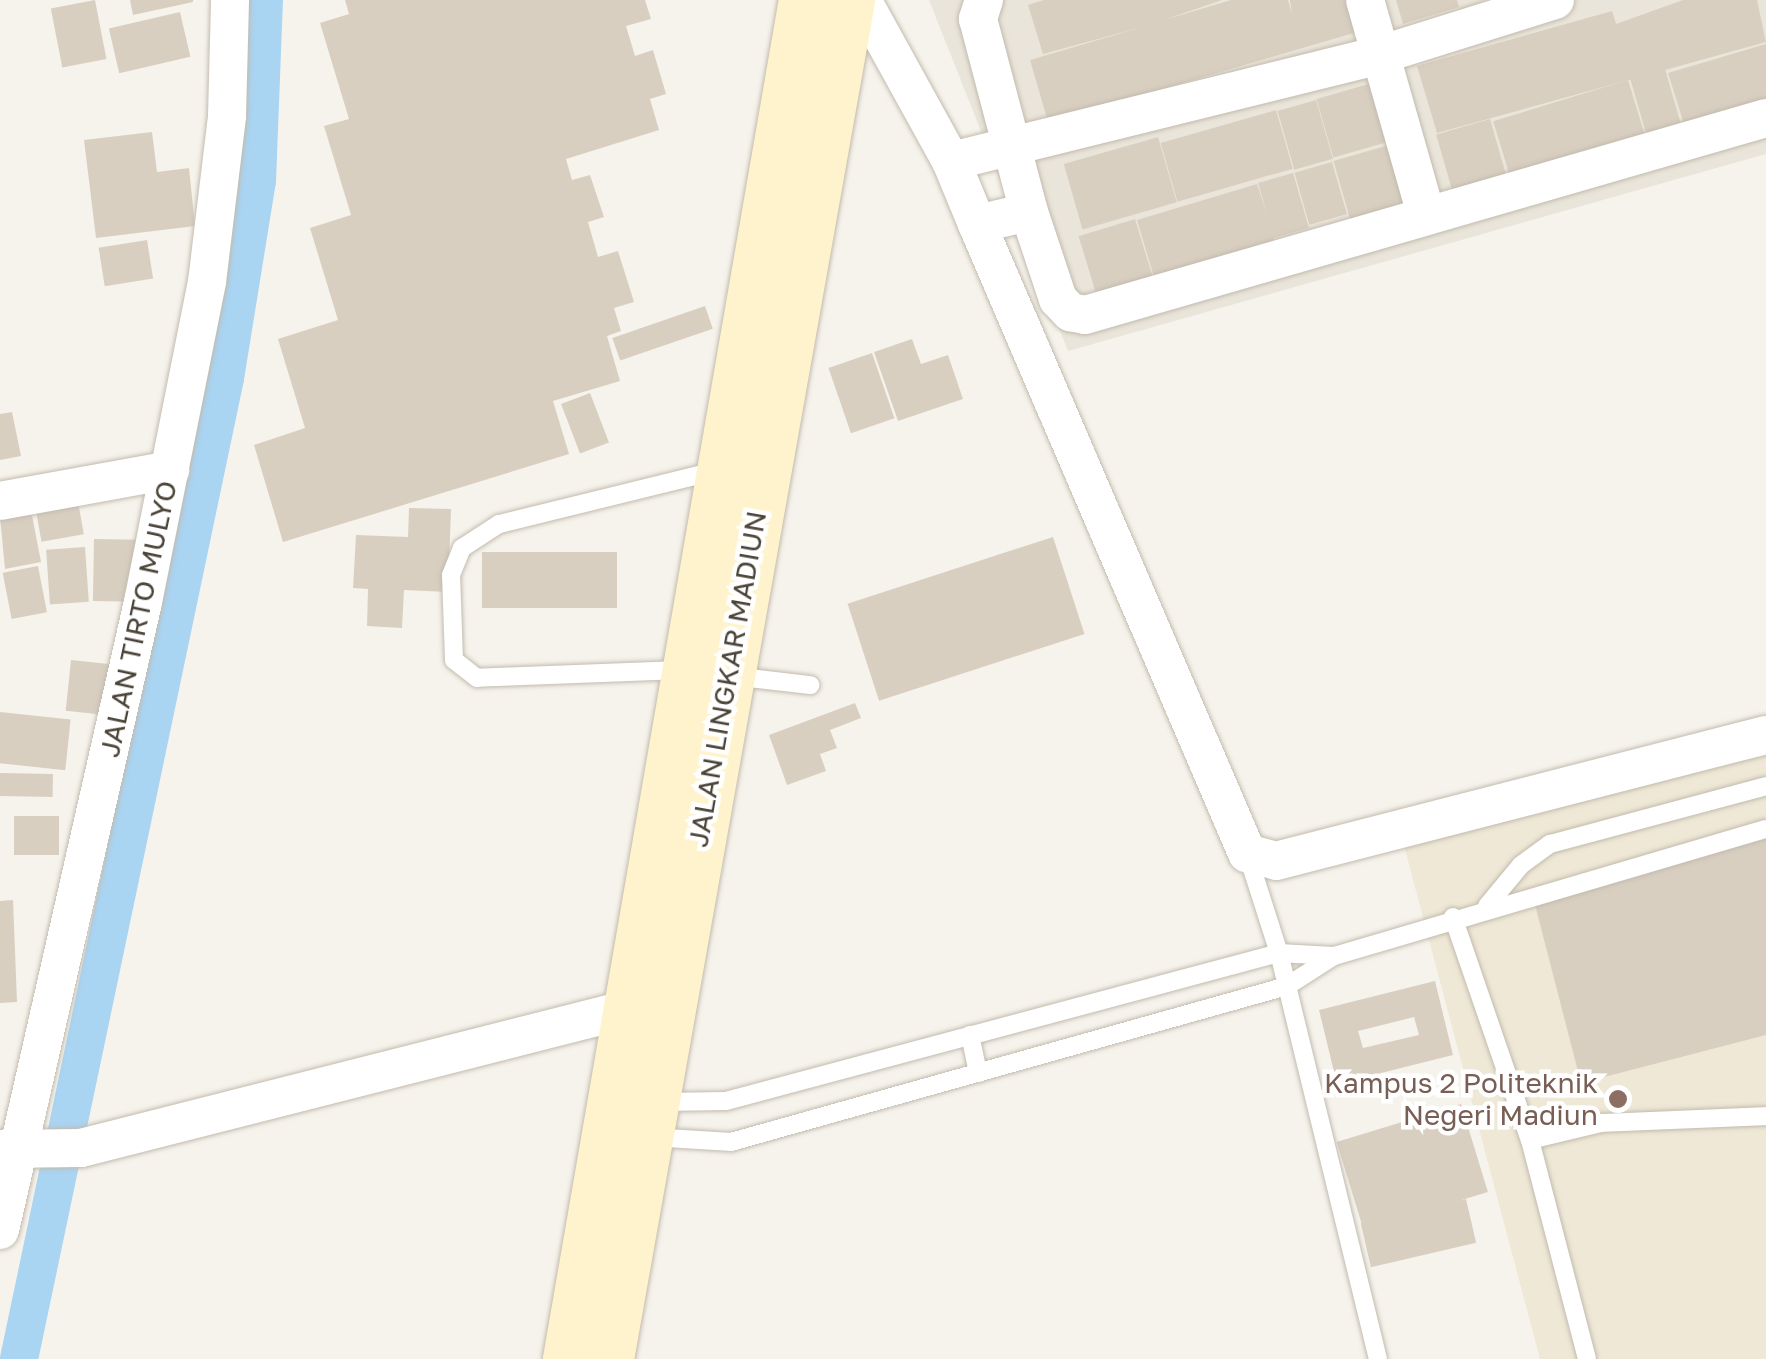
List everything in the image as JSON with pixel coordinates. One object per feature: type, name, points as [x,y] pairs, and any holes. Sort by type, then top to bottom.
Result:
[{"type":"main road","name":"JALAN LINGKAR MADIUN","points":[[608,1359],[649,1119],[708,673],[724,469],[806,0]]},
{"type":"main road","name":"JALAN LINGKAR MADIUN","points":[[569,1359],[632,1008],[708,673],[850,0]]},
{"type":"street","name":"JALAN TIRTO MULYO","points":[[0,1230],[14,1147],[170,470],[207,282],[227,116],[230,0]]},
{"type":"street","points":[[862,0],[952,161],[1247,853],[1276,861],[1766,736]]},
{"type":"street","points":[[984,0],[978,18],[1030,212],[1058,299],[1070,312],[1085,315],[1766,118]]},
{"type":"street","points":[[1365,0],[1426,214]]},
{"type":"street","points":[[952,161],[1380,55],[1555,0]]},
{"type":"street","points":[[978,224],[1030,212]]},
{"type":"street","points":[[0,502],[170,470]]},
{"type":"street","points":[[14,1147],[82,1148],[632,1008]]},
{"type":"lane","points":[[724,469],[499,524],[462,548],[450,575],[454,660],[477,678],[708,673],[810,686]]},
{"type":"lane","points":[[1486,907],[1550,844],[1766,786]]},
{"type":"lane","points":[[649,1119],[732,1142],[1287,986],[1334,956],[1486,907],[1766,828]]},
{"type":"lane","points":[[1247,853],[1279,953],[1378,1359]]},
{"type":"lane","points":[[1453,917],[1530,1140],[1587,1359]]},
{"type":"lane","points":[[649,1119],[1279,953],[1334,956]]},
{"type":"lane","points":[[970,1036],[978,1073]]},
{"type":"lane","points":[[1530,1140],[1601,1122],[1766,1116]]},
{"type":"shaded area","points":[[929,0],[1766,0],[1766,154],[1068,351]]},
{"type":"shaded area","name":"Kampus 2 Politeknik Negeri Madiun","points":[[1766,746],[1766,1359],[1540,1359],[1402,838]]},
{"type":"building","points":[[95,0],[106,59],[62,67],[51,9]]},
{"type":"building","points":[[130,0],[193,0],[193,2],[133,15]]},
{"type":"building","points":[[345,0],[645,0],[651,19],[626,26],[635,56],[653,50],[666,94],[650,99],[659,130],[566,159],[572,180],[590,175],[604,217],[588,222],[598,257],[618,251],[634,302],[614,308],[621,331],[607,336],[620,381],[553,401],[569,454],[283,542],[254,445],[305,428],[278,339],[338,320],[310,228],[351,215],[324,126],[349,119],[320,23],[349,14]]},
{"type":"building","points":[[1044,0],[1222,0],[1164,20],[1231,0],[1288,0],[1292,14],[1290,0],[1352,0],[1361,31],[1048,122],[1030,60],[1142,27],[1043,54],[1028,5]]},
{"type":"building","points":[[1396,0],[1457,0],[1459,7],[1403,24]]},
{"type":"building","points":[[1683,0],[1757,0],[1766,42],[1437,133],[1417,66],[1612,11],[1616,24]]},
{"type":"building","points":[[180,12],[190,57],[119,73],[109,28]]},
{"type":"building","points":[[1766,44],[1766,102],[1684,124],[1668,73]]},
{"type":"building","points":[[1665,69],[1681,125],[1646,135],[1630,79]]},
{"type":"building","points":[[1628,80],[1644,134],[1510,175],[1493,121]]},
{"type":"building","points":[[1379,81],[1396,140],[1333,158],[1317,99]]},
{"type":"building","points":[[1316,100],[1333,159],[1294,170],[1278,111]]},
{"type":"building","points":[[1276,110],[1293,169],[1177,202],[1161,143]]},
{"type":"building","points":[[1490,119],[1506,174],[1452,189],[1436,134]]},
{"type":"building","points":[[152,132],[157,172],[189,168],[195,226],[96,238],[84,140]]},
{"type":"building","points":[[1158,137],[1177,202],[1083,229],[1064,164]]},
{"type":"building","points":[[1396,143],[1413,204],[1351,221],[1334,161]]},
{"type":"building","points":[[1332,162],[1347,214],[1309,225],[1295,173]]},
{"type":"building","points":[[1293,173],[1309,228],[1273,238],[1277,251],[1157,287],[1137,220],[1257,184],[1267,214],[1258,183]]},
{"type":"building","points":[[1135,219],[1155,286],[1099,303],[1079,236]]},
{"type":"building","points":[[147,240],[153,279],[105,286],[99,248]]},
{"type":"building","points":[[705,306],[713,329],[620,361],[612,338]]},
{"type":"building","points":[[912,339],[921,364],[948,355],[963,399],[898,421],[874,352]]},
{"type":"building","points":[[872,353],[894,418],[851,433],[829,368]]},
{"type":"building","points":[[590,393],[609,442],[580,454],[561,404]]},
{"type":"building","points":[[12,412],[21,456],[0,460],[0,414]]},
{"type":"building","points":[[76,490],[84,534],[41,542],[34,497]]},
{"type":"building","points":[[409,508],[451,509],[448,592],[404,590],[402,628],[367,626],[368,589],[353,588],[356,535],[408,537]]},
{"type":"building","points":[[31,510],[41,562],[5,569],[0,517]]},
{"type":"building","points":[[1053,537],[1085,634],[879,701],[848,604]]},
{"type":"building","points":[[94,539],[137,540],[136,602],[93,601]]},
{"type":"building","points":[[85,547],[89,602],[50,605],[46,550]]},
{"type":"building","points":[[482,552],[617,552],[617,608],[482,608]]},
{"type":"building","points":[[38,566],[47,612],[12,619],[3,573]]},
{"type":"building","points":[[71,660],[111,664],[105,715],[66,711]]},
{"type":"building","points":[[855,703],[861,718],[830,730],[837,748],[820,754],[826,771],[787,785],[769,735]]},
{"type":"building","points":[[0,712],[71,719],[65,770],[0,763]]},
{"type":"building","points":[[0,773],[53,774],[53,797],[0,796]]},
{"type":"building","points":[[14,816],[59,816],[59,855],[14,855]]},
{"type":"building","points":[[1766,836],[1766,1035],[1581,1083],[1533,897]]},
{"type":"building","points":[[13,900],[17,1002],[0,1003],[0,901]]},
{"type":"building","points":[[1435,981],[1453,1055],[1337,1084],[1319,1010]],"holes":[[[1414,1017],[1419,1035],[1363,1048],[1358,1031]]]},
{"type":"building","points":[[1461,1104],[1488,1192],[1364,1230],[1337,1142]]},
{"type":"building","points":[[1466,1199],[1476,1243],[1371,1267],[1361,1223]]},
{"type":"waterway","points":[[19,1359],[225,378],[257,181],[264,0]]},
{"type":"place","name":"Kampus 2 Politeknik Negeri Madiun","points":[[1618,1099]]}]
